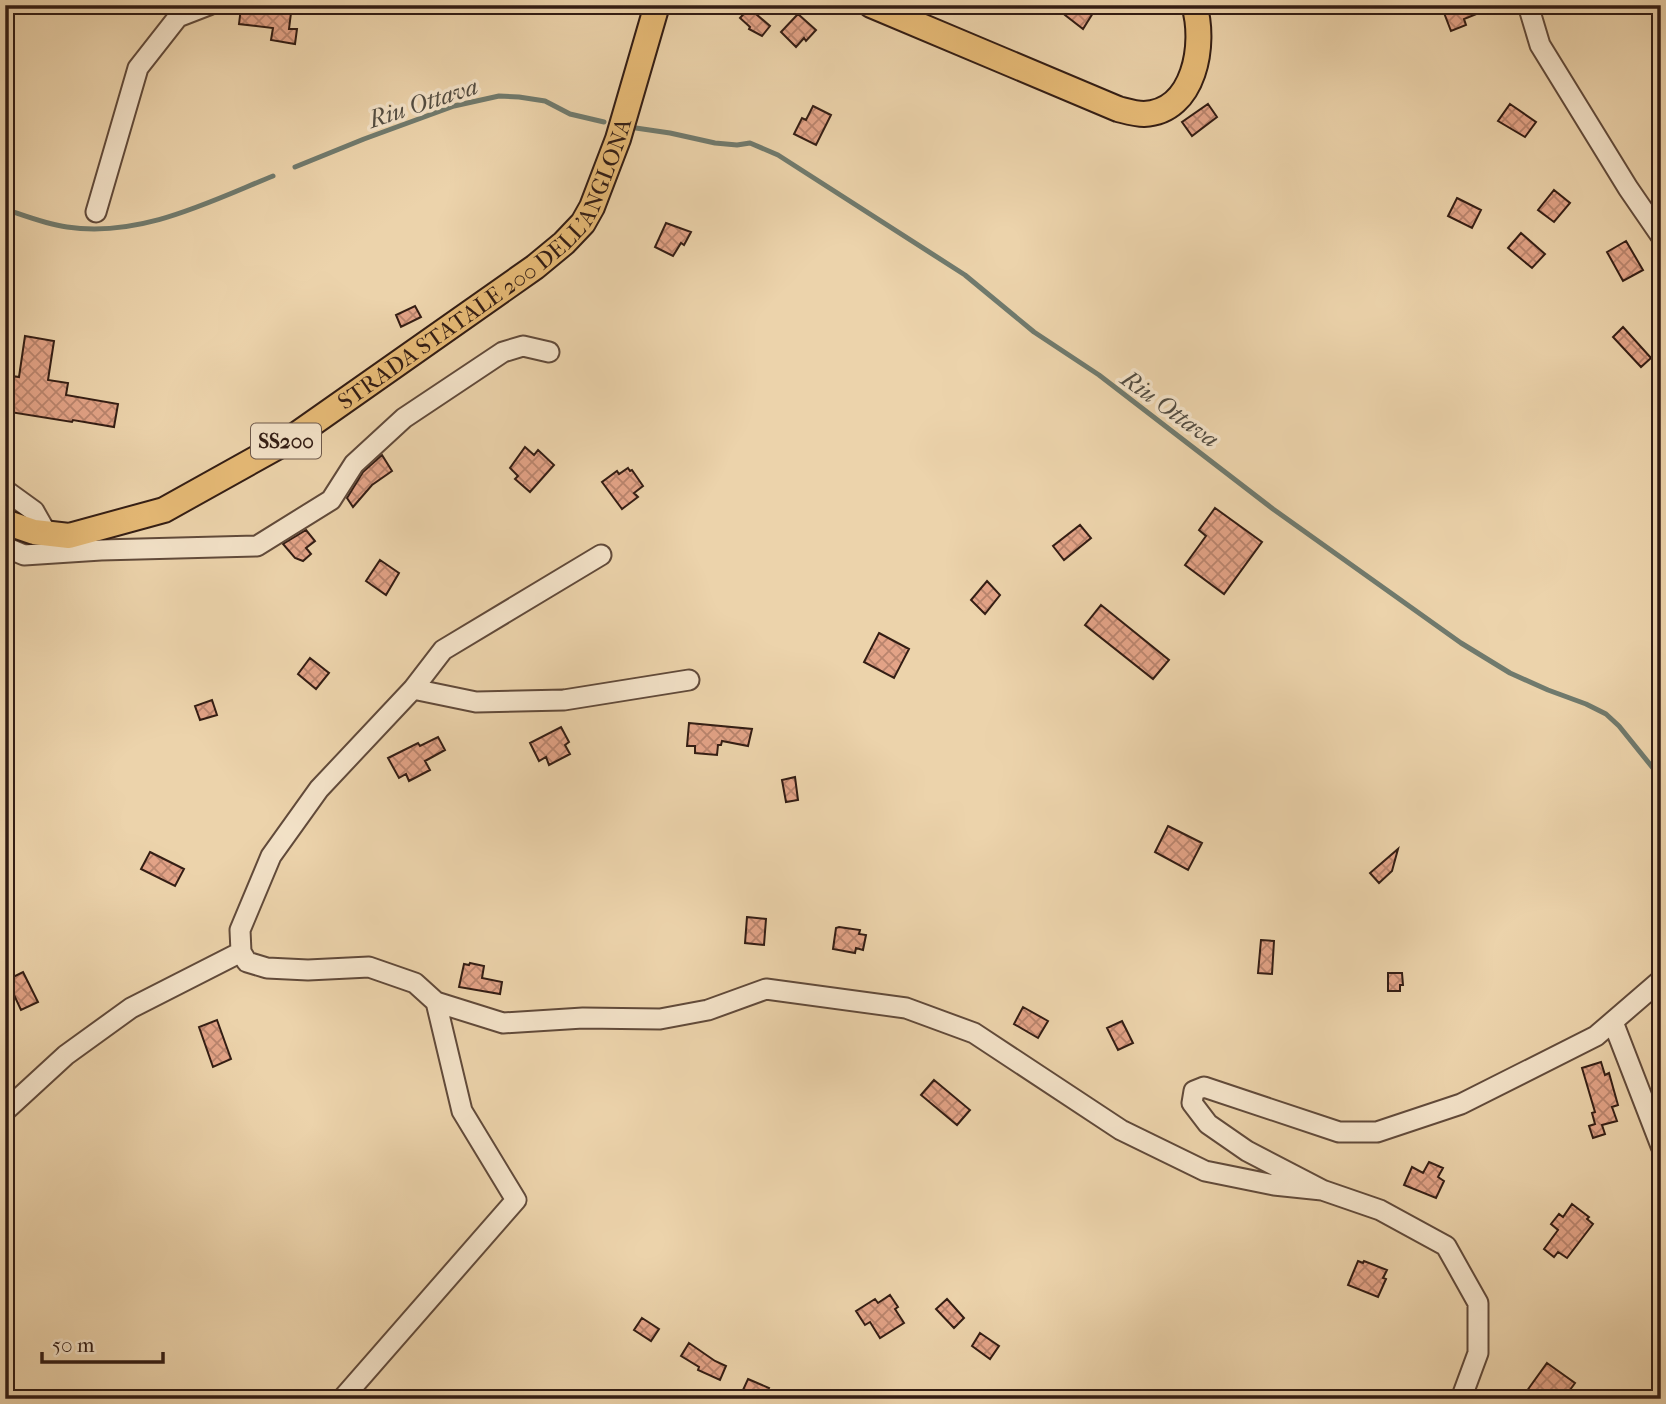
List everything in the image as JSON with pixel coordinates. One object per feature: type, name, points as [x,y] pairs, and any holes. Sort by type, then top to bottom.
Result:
[{"type":"main road","name":"STRADA STATALE 200 DELL'ANGLONA","points":[[5,522],[34,532],[69,536],[164,510],[286,442],[564,243],[583,223],[592,207],[618,139],[657,5]]},
{"type":"main road","points":[[871,5],[1118,109],[1145,114],[1165,108],[1183,95],[1193,74],[1198,43],[1198,18],[1194,5]]},
{"type":"street","points":[[96,212],[138,68],[178,17],[209,5]]},
{"type":"street","points":[[1528,5],[1541,45],[1628,188],[1661,236]]},
{"type":"street","points":[[5,547],[24,555],[101,550],[257,547],[331,500],[354,464],[404,418],[503,352],[523,346],[550,352]]},
{"type":"street","points":[[5,490],[34,511],[47,534]]},
{"type":"street","points":[[601,555],[443,650],[413,689],[319,789],[271,856],[240,930],[241,952],[247,962],[267,968],[308,970],[369,967],[415,983],[436,1002],[503,1023],[583,1018],[660,1019],[708,1010],[766,989],[906,1008],[974,1032],[1121,1130],[1205,1171],[1274,1185],[1322,1191]]},
{"type":"street","points":[[413,689],[476,702],[564,700],[689,680]]},
{"type":"street","points":[[5,1111],[66,1055],[131,1009],[241,952]]},
{"type":"street","points":[[1461,1399],[1478,1353],[1478,1303],[1446,1246],[1380,1210],[1322,1191],[1247,1151],[1208,1124],[1192,1102],[1194,1091],[1204,1087],[1339,1132],[1377,1132],[1461,1104],[1596,1036],[1661,980]]},
{"type":"street","points":[[342,1399],[516,1200],[462,1111],[436,1002]]},
{"type":"street","points":[[1612,1022],[1661,1146]]},
{"type":"building","points":[[276,5],[292,5],[289,29],[297,29],[295,44],[271,40],[273,28],[239,24],[241,8],[275,13]]},
{"type":"building","points":[[1072,5],[1098,5],[1083,29],[1065,15]]},
{"type":"building","points":[[1441,5],[1496,6],[1464,19],[1466,25],[1451,31]]},
{"type":"building","points":[[749,8],[770,26],[762,36],[749,29],[740,18]]},
{"type":"building","points":[[798,14],[816,30],[796,47],[781,32]]},
{"type":"building","points":[[1208,104],[1217,117],[1192,136],[1182,122]]},
{"type":"building","points":[[1510,104],[1536,122],[1525,137],[1498,121]]},
{"type":"building","points":[[813,106],[831,115],[816,145],[794,134],[802,118],[806,120]]},
{"type":"building","points":[[1554,190],[1570,203],[1554,222],[1538,210]]},
{"type":"building","points":[[1457,198],[1481,210],[1472,228],[1448,216]]},
{"type":"building","points":[[666,223],[691,232],[684,245],[681,243],[673,256],[655,247]]},
{"type":"building","points":[[1521,233],[1545,254],[1532,268],[1508,248]]},
{"type":"building","points":[[1626,241],[1643,270],[1623,281],[1607,252]]},
{"type":"building","points":[[415,306],[421,317],[401,327],[396,315]]},
{"type":"building","points":[[1623,327],[1651,358],[1641,367],[1613,337]]},
{"type":"building","points":[[25,336],[54,341],[48,380],[68,383],[66,395],[118,404],[114,427],[10,412],[11,409],[5,408],[5,375],[19,377]]},
{"type":"building","points":[[525,447],[534,455],[538,450],[554,465],[530,492],[515,479],[518,476],[510,468]]},
{"type":"building","points":[[382,455],[392,471],[372,485],[353,507],[347,498],[363,472]]},
{"type":"building","points":[[628,468],[643,486],[634,493],[638,497],[622,509],[602,482],[617,471],[619,474]]},
{"type":"building","points":[[1215,508],[1262,542],[1224,594],[1185,565],[1206,536],[1199,530]]},
{"type":"building","points":[[1080,525],[1091,538],[1064,560],[1053,546]]},
{"type":"building","points":[[306,530],[315,541],[306,548],[311,554],[303,561],[295,558],[283,544]]},
{"type":"building","points":[[380,560],[399,573],[386,595],[366,581]]},
{"type":"building","points":[[987,581],[1000,595],[985,614],[971,600]]},
{"type":"building","points":[[1101,605],[1169,660],[1153,679],[1085,625]]},
{"type":"building","points":[[879,633],[909,649],[894,678],[864,662]]},
{"type":"building","points":[[310,658],[329,673],[316,689],[298,674]]},
{"type":"building","points":[[212,700],[217,715],[200,720],[195,706]]},
{"type":"building","points":[[689,723],[752,729],[748,746],[722,741],[721,745],[718,745],[717,755],[695,753],[695,746],[687,746]]},
{"type":"building","points":[[561,727],[569,742],[565,745],[570,754],[549,765],[546,757],[539,761],[530,743]]},
{"type":"building","points":[[438,737],[445,750],[425,761],[430,770],[409,781],[406,774],[399,778],[388,758],[418,743],[420,746]]},
{"type":"building","points":[[795,777],[798,800],[786,802],[782,780]]},
{"type":"building","points":[[1168,826],[1202,843],[1188,870],[1155,852]]},
{"type":"building","points":[[1398,849],[1392,871],[1379,883],[1370,873]]},
{"type":"building","points":[[150,852],[184,869],[175,886],[141,869]]},
{"type":"building","points":[[747,917],[766,919],[764,945],[745,943]]},
{"type":"building","points":[[836,928],[860,930],[859,934],[866,935],[863,950],[856,948],[855,953],[833,949]]},
{"type":"building","points":[[1261,940],[1274,941],[1272,974],[1258,973]]},
{"type":"building","points":[[464,964],[484,966],[482,978],[502,982],[500,994],[459,987]]},
{"type":"building","points":[[23,972],[38,1002],[21,1010],[7,980]]},
{"type":"building","points":[[1388,973],[1402,973],[1403,985],[1400,985],[1400,991],[1388,991]]},
{"type":"building","points":[[1023,1007],[1048,1021],[1038,1038],[1014,1024]]},
{"type":"building","points":[[217,1020],[231,1059],[213,1067],[199,1027]]},
{"type":"building","points":[[1122,1021],[1133,1043],[1118,1050],[1107,1028]]},
{"type":"building","points":[[1601,1062],[1605,1075],[1609,1073],[1618,1105],[1612,1107],[1617,1121],[1602,1125],[1605,1134],[1593,1138],[1589,1126],[1595,1124],[1592,1113],[1595,1112],[1582,1068]]},
{"type":"building","points":[[934,1080],[970,1110],[957,1125],[921,1095]]},
{"type":"building","points":[[1429,1162],[1443,1168],[1438,1177],[1444,1181],[1436,1198],[1404,1185],[1412,1167],[1423,1173]]},
{"type":"building","points":[[1572,1204],[1589,1217],[1587,1219],[1593,1224],[1567,1258],[1558,1252],[1554,1257],[1544,1249],[1558,1230],[1551,1224],[1559,1214],[1563,1217]]},
{"type":"building","points":[[1358,1261],[1387,1270],[1378,1297],[1348,1285]]},
{"type":"building","points":[[890,1295],[904,1323],[880,1338],[870,1322],[865,1325],[856,1311],[875,1299],[878,1303]]},
{"type":"building","points":[[947,1299],[964,1318],[954,1328],[936,1309]]},
{"type":"building","points":[[642,1318],[659,1329],[651,1341],[634,1330]]},
{"type":"building","points":[[980,1333],[999,1346],[990,1359],[972,1346]]},
{"type":"building","points":[[689,1343],[726,1366],[720,1380],[698,1370],[699,1367],[681,1356]]},
{"type":"building","points":[[1547,1363],[1575,1383],[1567,1394],[1564,1391],[1558,1399],[1521,1399]]},
{"type":"building","points":[[748,1379],[769,1388],[764,1399],[743,1390]]},
{"type":"waterway","name":"Riu Ottava","points":[[295,167],[454,106],[499,96],[545,101],[570,114],[604,122]]},
{"type":"waterway","name":"Riu Ottava","points":[[629,127],[715,143],[750,143],[778,155],[965,275],[1034,332],[1099,375],[1273,509],[1461,643],[1510,673],[1606,714],[1661,778]]},
{"type":"waterway","name":"Riu Ottava","points":[[5,209],[67,227],[121,227],[173,215],[273,176]]}]
